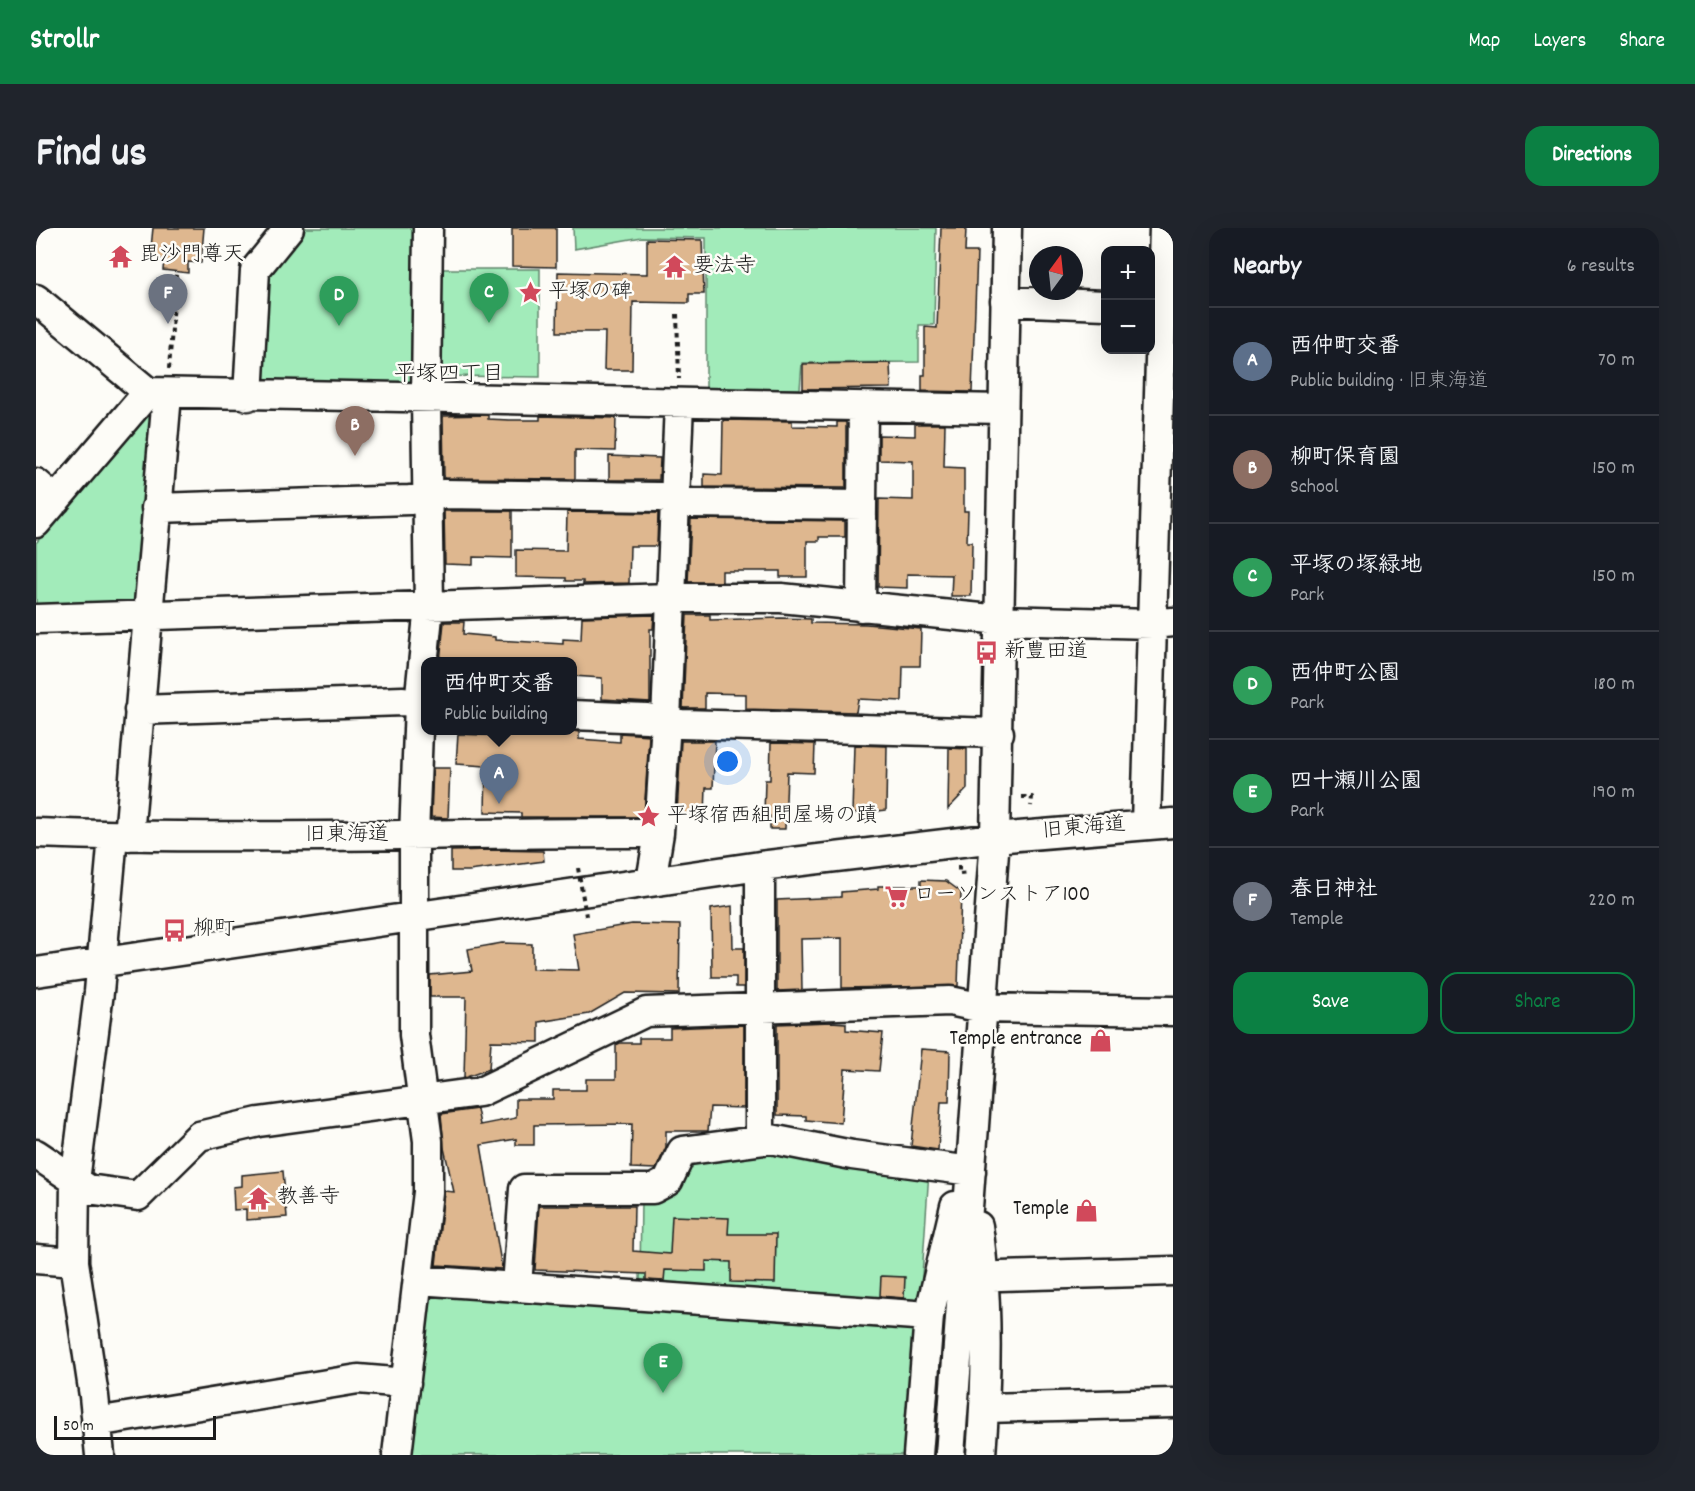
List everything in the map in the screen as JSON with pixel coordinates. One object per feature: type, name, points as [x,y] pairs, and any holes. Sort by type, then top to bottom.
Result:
[{"type":"street","points":[[248,396],[255,270],[289,228]]},
{"type":"street","points":[[425,657],[429,606],[426,399],[428,228]]},
{"type":"street","points":[[981,1455],[985,1408],[974,1277],[971,1171],[995,838],[999,733],[1006,228]]},
{"type":"street","points":[[1160,823],[1165,426],[1162,307],[1167,235]]},
{"type":"street","points":[[36,299],[158,394],[1003,409]]},
{"type":"street","points":[[1005,301],[1101,305]]},
{"type":"street","points":[[36,523],[46,491],[158,394]]},
{"type":"street","points":[[100,1455],[74,1262],[75,1181],[101,963],[139,710],[156,508],[158,394]]},
{"type":"street","points":[[651,882],[659,832],[666,721],[679,403]]},
{"type":"street","points":[[861,607],[863,406]]},
{"type":"street","points":[[156,508],[410,500],[443,494],[674,499],[691,503],[862,505]]},
{"type":"street","points":[[36,619],[670,598],[781,598],[1001,620],[1162,623]]},
{"type":"street","points":[[139,710],[403,701],[421,704]]},
{"type":"street","points":[[577,715],[681,724],[999,733]]},
{"type":"street","points":[[398,1455],[428,1192],[428,1141],[414,1035],[414,836],[421,720]]},
{"type":"street","name":"旧東海道","points":[[36,972],[760,866],[995,838],[1160,823]]},
{"type":"street","name":"旧東海道","points":[[36,833],[121,836],[414,836],[659,832]]},
{"type":"street","points":[[760,866],[760,1139]]},
{"type":"street","points":[[36,1154],[88,1190],[138,1196],[199,1136],[259,1122],[480,1092],[646,1012],[950,1001],[983,1008],[1173,1011]]},
{"type":"street","points":[[517,1286],[524,1189],[653,1189],[668,1181],[682,1151],[760,1139],[843,1154],[971,1171]]},
{"type":"street","points":[[918,1455],[929,1316],[952,1211],[971,1171]]},
{"type":"street","points":[[36,1259],[74,1262]]},
{"type":"street","points":[[974,1277],[1173,1271]]},
{"type":"street","points":[[950,1455],[974,1277]]},
{"type":"street","points":[[418,1280],[929,1316]]},
{"type":"street","points":[[96,1422],[358,1379],[406,1383]]},
{"type":"street","points":[[985,1408],[1173,1403]]},
{"type":"path","points":[[158,394],[176,274]]},
{"type":"path","points":[[677,314],[679,403]]},
{"type":"path","points":[[1022,797],[1032,797],[1031,806]]},
{"type":"path","points":[[578,868],[586,916]]},
{"type":"path","points":[[959,874],[968,873]]},
{"type":"green space","points":[[304,228],[415,228],[414,378],[408,383],[265,381],[262,376],[265,277]]},
{"type":"green space","points":[[573,228],[936,228],[934,325],[919,325],[919,362],[802,363],[800,389],[706,389],[706,238],[642,237],[574,249]]},
{"type":"green space","points":[[439,269],[540,269],[540,377],[439,376]]},
{"type":"green space","points":[[147,415],[156,418],[141,597],[132,605],[36,609],[36,543]]},
{"type":"green space","points":[[763,1144],[929,1171],[920,1306],[640,1285],[641,1197],[687,1158]]},
{"type":"green space","points":[[427,1294],[904,1324],[916,1331],[906,1455],[407,1455]]},
{"type":"building","points":[[153,228],[204,228],[201,263],[188,262],[188,273],[163,270],[164,260],[150,258]]},
{"type":"building","points":[[512,228],[556,228],[556,267],[512,266]]},
{"type":"building","points":[[941,228],[966,228],[965,252],[977,252],[972,392],[922,391],[922,375],[925,375],[925,327],[937,328]]},
{"type":"building","points":[[647,239],[702,240],[704,294],[689,294],[689,303],[633,302],[632,370],[604,370],[605,332],[557,332],[558,272],[647,274]]},
{"type":"building","points":[[890,363],[891,388],[803,389],[803,364]]},
{"type":"building","points":[[488,415],[488,419],[509,420],[540,420],[540,416],[616,418],[615,451],[575,450],[575,479],[444,478],[443,416]]},
{"type":"building","points":[[723,420],[792,421],[792,426],[837,427],[837,422],[846,422],[846,488],[704,487],[704,474],[722,475]]},
{"type":"building","points":[[915,424],[945,424],[944,467],[964,468],[964,511],[968,511],[967,542],[972,542],[971,596],[951,596],[952,575],[907,574],[907,588],[878,587],[879,499],[913,500],[913,461],[879,460],[879,435],[915,436]]},
{"type":"building","points":[[609,456],[660,458],[659,480],[609,480]]},
{"type":"building","points":[[444,511],[512,511],[512,558],[473,557],[473,565],[445,564]]},
{"type":"building","points":[[567,512],[658,513],[657,546],[630,546],[629,583],[583,584],[583,581],[566,581],[566,578],[516,577],[516,550],[566,551]]},
{"type":"building","points":[[691,519],[845,521],[845,537],[819,537],[819,541],[807,541],[807,577],[780,577],[780,571],[722,571],[722,582],[688,582]]},
{"type":"building","points":[[654,615],[653,629],[650,629],[650,702],[602,699],[602,678],[577,676],[577,657],[440,657],[444,622],[464,622],[463,634],[495,637],[495,640],[563,644],[563,639],[581,640],[582,617]]},
{"type":"building","points":[[687,615],[710,615],[710,620],[811,619],[811,623],[866,624],[921,629],[920,666],[903,666],[902,701],[858,699],[856,712],[746,709],[746,694],[705,693],[705,708],[683,708]]},
{"type":"building","points":[[577,732],[579,732],[579,739],[620,742],[620,733],[649,735],[644,817],[521,817],[521,813],[485,812],[486,766],[456,764],[458,735],[577,735]]},
{"type":"building","points":[[681,741],[715,741],[713,788],[706,788],[705,815],[677,814]]},
{"type":"building","points":[[771,743],[815,744],[814,773],[787,772],[785,829],[770,829],[770,816],[764,815],[765,780],[770,780]]},
{"type":"building","points":[[854,745],[887,746],[886,810],[852,814]]},
{"type":"building","points":[[949,748],[967,749],[967,789],[948,809]]},
{"type":"building","points":[[433,768],[450,768],[448,818],[431,817]]},
{"type":"building","points":[[451,851],[543,851],[544,861],[469,871],[451,871]]},
{"type":"building","points":[[921,880],[946,881],[961,892],[958,986],[842,988],[842,938],[801,939],[802,990],[777,991],[777,900],[841,897],[841,892],[878,889],[878,886],[921,886]]},
{"type":"building","points":[[732,906],[733,948],[744,948],[744,987],[736,987],[736,977],[712,977],[711,909]]},
{"type":"building","points":[[632,924],[680,925],[679,994],[625,993],[589,1014],[539,1022],[539,1042],[491,1041],[489,1069],[464,1078],[466,997],[430,997],[430,975],[472,971],[468,949],[502,943],[532,944],[532,969],[579,970],[573,934]]},
{"type":"building","points":[[846,1023],[846,1030],[883,1033],[879,1071],[845,1069],[841,1123],[806,1120],[806,1116],[777,1115],[777,1024]]},
{"type":"building","points":[[744,1025],[744,1108],[710,1107],[708,1131],[666,1131],[666,1147],[656,1169],[631,1168],[632,1124],[534,1125],[534,1145],[516,1145],[516,1139],[481,1145],[502,1269],[436,1265],[444,1191],[454,1192],[444,1148],[441,1114],[477,1109],[480,1125],[516,1118],[516,1099],[553,1099],[553,1090],[586,1090],[586,1079],[616,1079],[616,1045],[620,1043],[639,1043],[639,1038],[670,1038],[670,1028]]},
{"type":"building","points":[[921,1049],[950,1051],[949,1102],[941,1102],[938,1150],[911,1146]]},
{"type":"building","name":"教善寺","points":[[283,1171],[287,1217],[246,1220],[246,1209],[234,1210],[233,1187],[242,1186],[242,1175]]},
{"type":"building","points":[[539,1206],[634,1206],[633,1251],[670,1254],[672,1216],[729,1218],[728,1234],[776,1234],[775,1283],[731,1282],[731,1262],[706,1261],[706,1271],[665,1270],[664,1281],[646,1280],[646,1274],[535,1270]]},
{"type":"building","points":[[881,1276],[905,1277],[904,1298],[880,1296]]},
{"type":"place","name":"毘沙門尊天","points":[[121,256]]},
{"type":"place","name":"要法寺","points":[[675,267]]},
{"type":"place","name":"平塚の碑","points":[[530,293]]},
{"type":"place","name":"平塚の塚緑地","points":[[489,323]]},
{"type":"place","name":"春日神社","points":[[168,324]]},
{"type":"place","name":"西仲町公園","points":[[339,326]]},
{"type":"place","name":"柳町保育園","points":[[355,456]]},
{"type":"place","name":"新豊田道","points":[[986,653]]},
{"type":"place","name":"西仲町交番","points":[[499,804]]},
{"type":"place","name":"平塚宿西組問屋場の蹟","points":[[649,817]]},
{"type":"place","name":"ローソンストア100","points":[[896,896]]},
{"type":"place","name":"柳町","points":[[175,930]]},
{"type":"place","name":"Temple entrance","points":[[1100,1040]]},
{"type":"place","name":"教善寺","points":[[259,1198]]},
{"type":"place","name":"Temple","points":[[1087,1210]]},
{"type":"place","name":"四十瀬川公園","points":[[663,1393]]},
{"type":"district","name":"平塚四丁目","points":[[449,375]]}]
